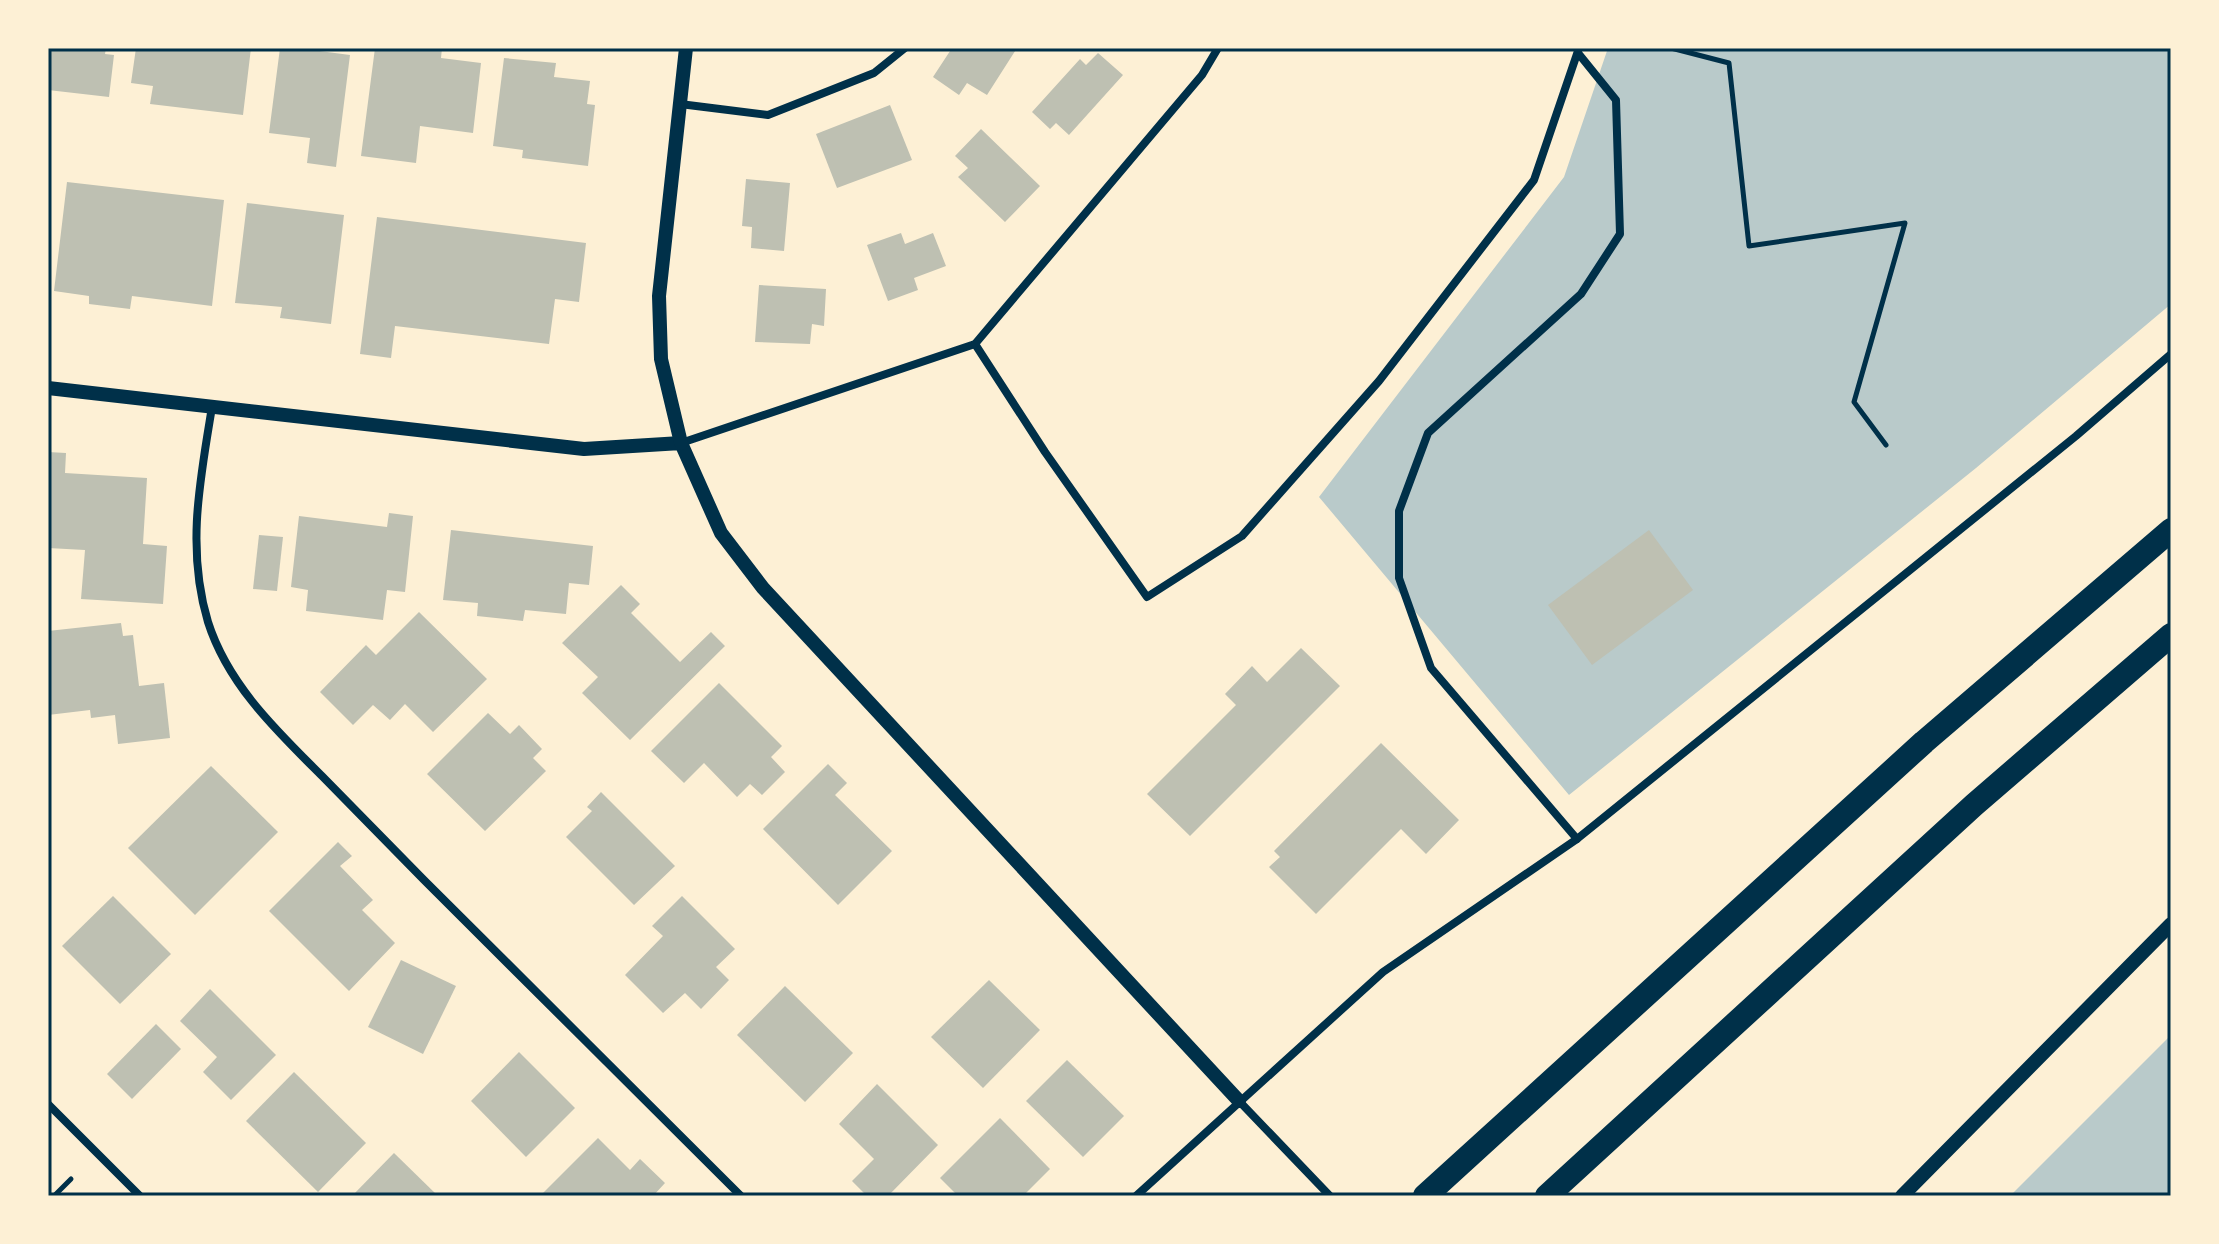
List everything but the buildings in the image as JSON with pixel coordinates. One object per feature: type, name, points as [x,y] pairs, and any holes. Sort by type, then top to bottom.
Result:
[{"type":"highway","points":[[1425,1196],[1924,742],[2171,530]]},
{"type":"highway","points":[[1547,1196],[1974,805],[2171,635]]},
{"type":"street","points":[[686,48],[659,296],[661,359],[681,443],[721,533],[763,588],[1330,1196]]},
{"type":"street","points":[[680,104],[768,115],[874,73],[905,48]]},
{"type":"street","points":[[48,388],[584,449],[681,443],[975,344],[1202,75],[1218,48]]},
{"type":"street","points":[[975,344],[1045,452],[1147,597],[1242,536],[1379,381],[1534,180],[1579,50]]},
{"type":"street","points":[[1577,839],[1431,668],[1399,578],[1399,511],[1428,433],[1581,294],[1620,234],[1616,100],[1579,50]]},
{"type":"street","points":[[1136,1196],[1383,972],[1577,839],[2064,446],[2171,354]]},
{"type":"street","points":[[212,407],[196,507],[194,546],[199,585],[209,624],[225,661],[247,696],[362,817],[741,1196]]},
{"type":"street","points":[[1902,1196],[2171,924]]},
{"type":"street","points":[[48,1104],[140,1196]]},
{"type":"path","points":[[1671,48],[1729,63],[1749,246],[1905,223],[1854,402],[1886,445]]},
{"type":"shaded area","points":[[1608,48],[2171,48],[2171,304],[1976,468],[1569,795],[1319,497],[1564,177]]},
{"type":"shaded area","points":[[2171,1035],[2171,1196],[2010,1196]]}]
